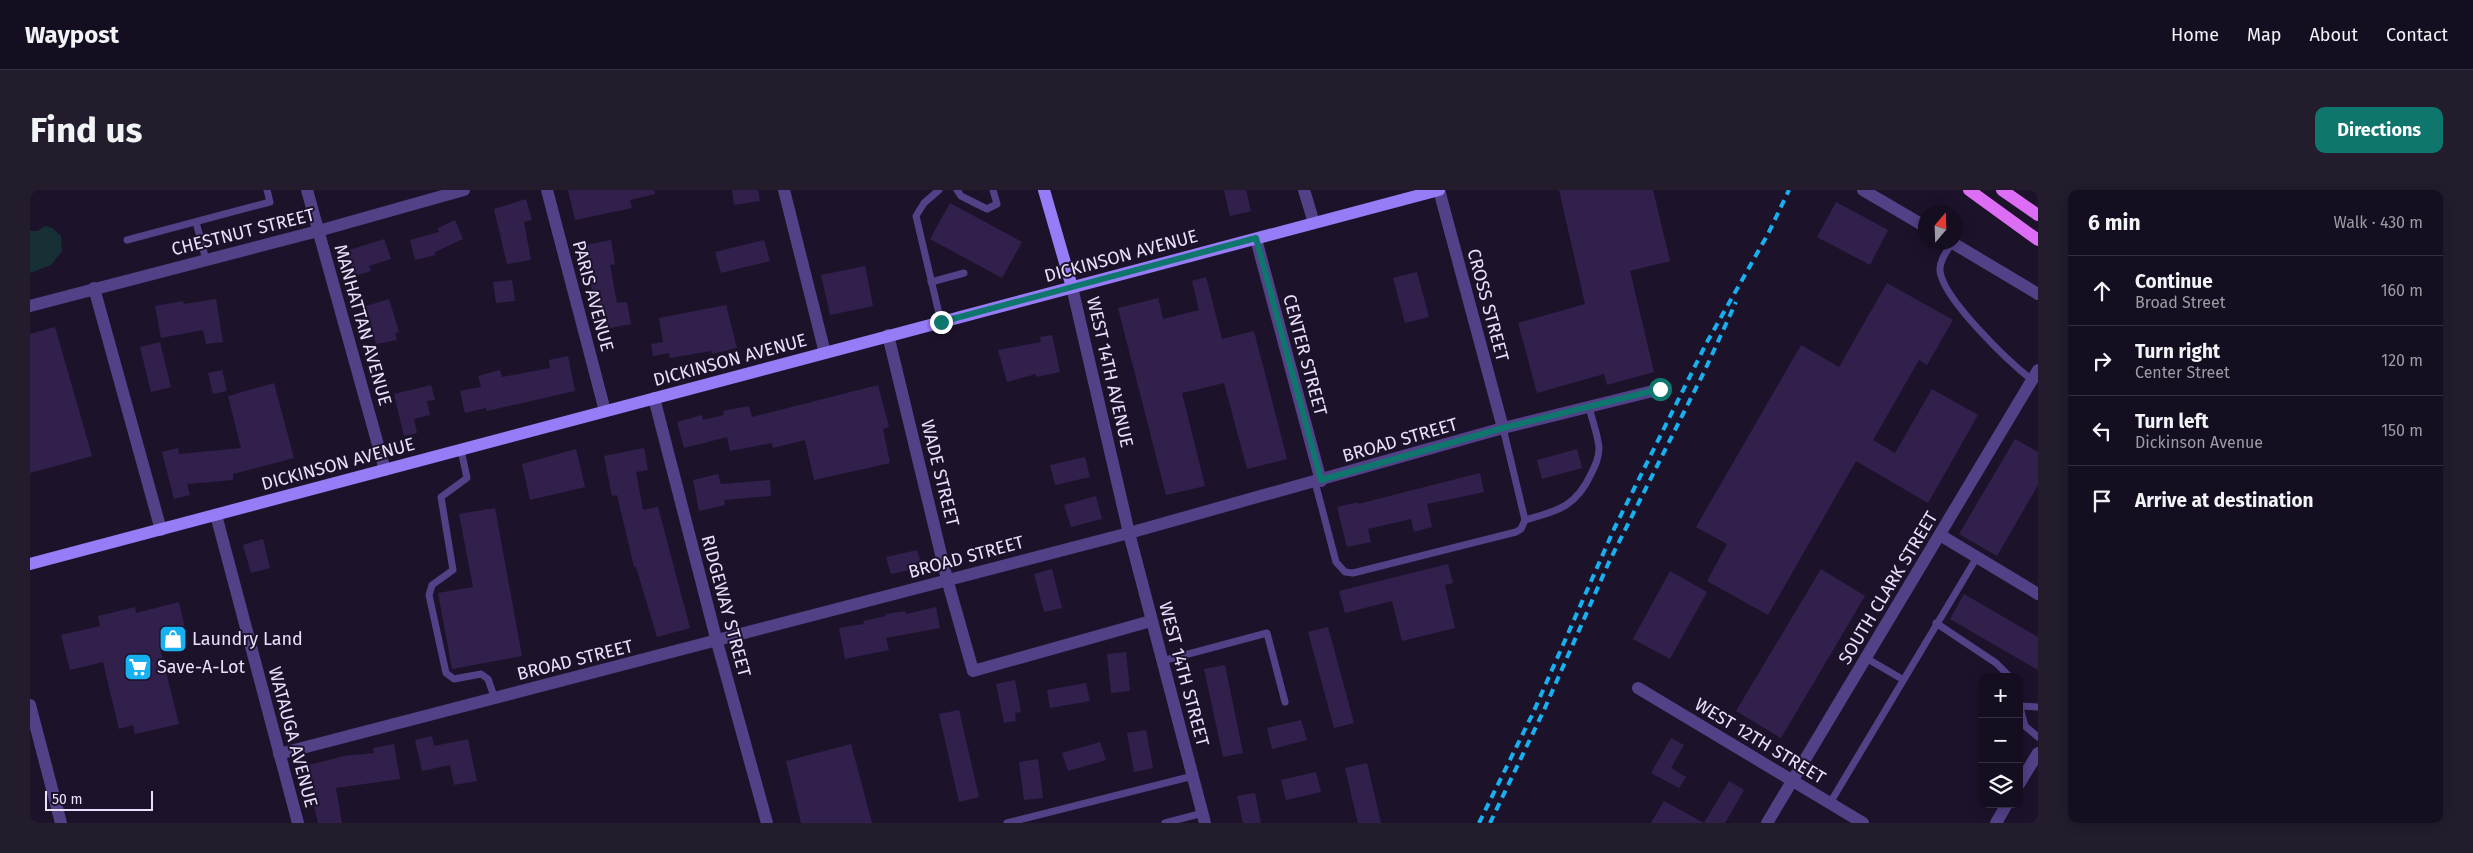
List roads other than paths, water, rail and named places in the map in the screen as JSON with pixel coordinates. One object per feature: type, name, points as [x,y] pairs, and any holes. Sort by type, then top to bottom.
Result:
[{"type":"main road","name":"WEST 14TH AVENUE","points":[[1044,190],[1072,287]]},
{"type":"main road","name":"DICKINSON AVENUE","points":[[30,564],[1439,190]]},
{"type":"main road","points":[[1969,190],[2038,240]]},
{"type":"main road","points":[[2002,190],[2038,215]]},
{"type":"street","name":"MANHATTAN AVENUE","points":[[307,190],[385,470]]},
{"type":"street","name":"CHESTNUT STREET","points":[[30,306],[318,231],[464,190]]},
{"type":"street","name":"PARIS AVENUE","points":[[547,190],[605,411]]},
{"type":"street","points":[[784,190],[825,352]]},
{"type":"street","points":[[1304,190],[1314,223]]},
{"type":"street","name":"CROSS STREET","points":[[1439,190],[1503,428]]},
{"type":"street","points":[[1863,190],[1918,222]]},
{"type":"street","name":"CENTER STREET","points":[[1256,238],[1318,481]]},
{"type":"street","points":[[1963,250],[2038,294]]},
{"type":"street","name":"WEST 14TH AVENUE","points":[[1072,287],[1129,533]]},
{"type":"street","points":[[94,288],[161,530]]},
{"type":"street","name":"WADE STREET","points":[[888,336],[948,579],[973,671],[1151,621]]},
{"type":"street","name":"SOUTH CLARK STREET","points":[[1767,823],[2035,375]]},
{"type":"street","name":"BROAD STREET","points":[[279,754],[716,642],[948,579],[1129,533],[1503,428],[1660,389]]},
{"type":"street","name":"RIDGEWAY STREET","points":[[654,398],[716,642],[767,823]]},
{"type":"street","name":"WATAUGA AVENUE","points":[[216,515],[298,823]]},
{"type":"street","name":"WEST 14TH STREET","points":[[1129,533],[1204,818]]},
{"type":"street","points":[[1940,535],[2038,594]]},
{"type":"street","name":"WEST 12TH STREET","points":[[1638,688],[1863,823]]},
{"type":"street","points":[[30,704],[35,744],[60,823]]},
{"type":"street","points":[[2023,777],[2038,753]]},
{"type":"street","points":[[1996,823],[2005,808]]},
{"type":"lane","points":[[127,240],[270,202],[267,190]]},
{"type":"lane","points":[[938,190],[924,203],[916,216],[941,322]]},
{"type":"lane","points":[[956,190],[961,196],[987,209],[997,204],[993,190]]},
{"type":"lane","points":[[196,222],[206,260]]},
{"type":"lane","points":[[1948,250],[1941,264],[1943,283],[1971,320],[2004,357],[2035,375]]},
{"type":"lane","points":[[931,282],[964,273]]},
{"type":"lane","points":[[1525,520],[1556,511],[1569,504],[1584,489],[1599,454],[1599,446],[1589,407]]},
{"type":"lane","points":[[1318,481],[1336,562],[1345,572],[1353,573],[1516,532],[1524,525],[1525,520],[1503,428]]},
{"type":"lane","points":[[461,450],[467,478],[441,497],[453,570],[432,585],[429,595],[446,673],[454,680],[481,674],[488,679],[495,699]]},
{"type":"lane","points":[[1830,803],[1902,679],[1977,557]]},
{"type":"lane","points":[[1936,623],[1996,663],[2006,673]]},
{"type":"lane","points":[[1162,661],[1267,633],[1285,702]]},
{"type":"lane","points":[[1866,658],[1902,679]]},
{"type":"lane","points":[[2023,705],[2038,707]]},
{"type":"lane","points":[[2023,718],[2025,726],[2038,738]]},
{"type":"lane","points":[[1007,823],[1193,776]]},
{"type":"lane","points":[[1164,823],[1204,818]]},
{"type":"railway","points":[[1479,823],[1533,713],[1614,529],[1707,342],[1768,234],[1789,190]]},
{"type":"railway","points":[[1490,823],[1544,710],[1609,562],[1705,370],[1736,302]]},
{"type":"place","name":"Laundry Land","points":[[173,639]]},
{"type":"place","name":"Save-A-Lot","points":[[138,667]]}]
